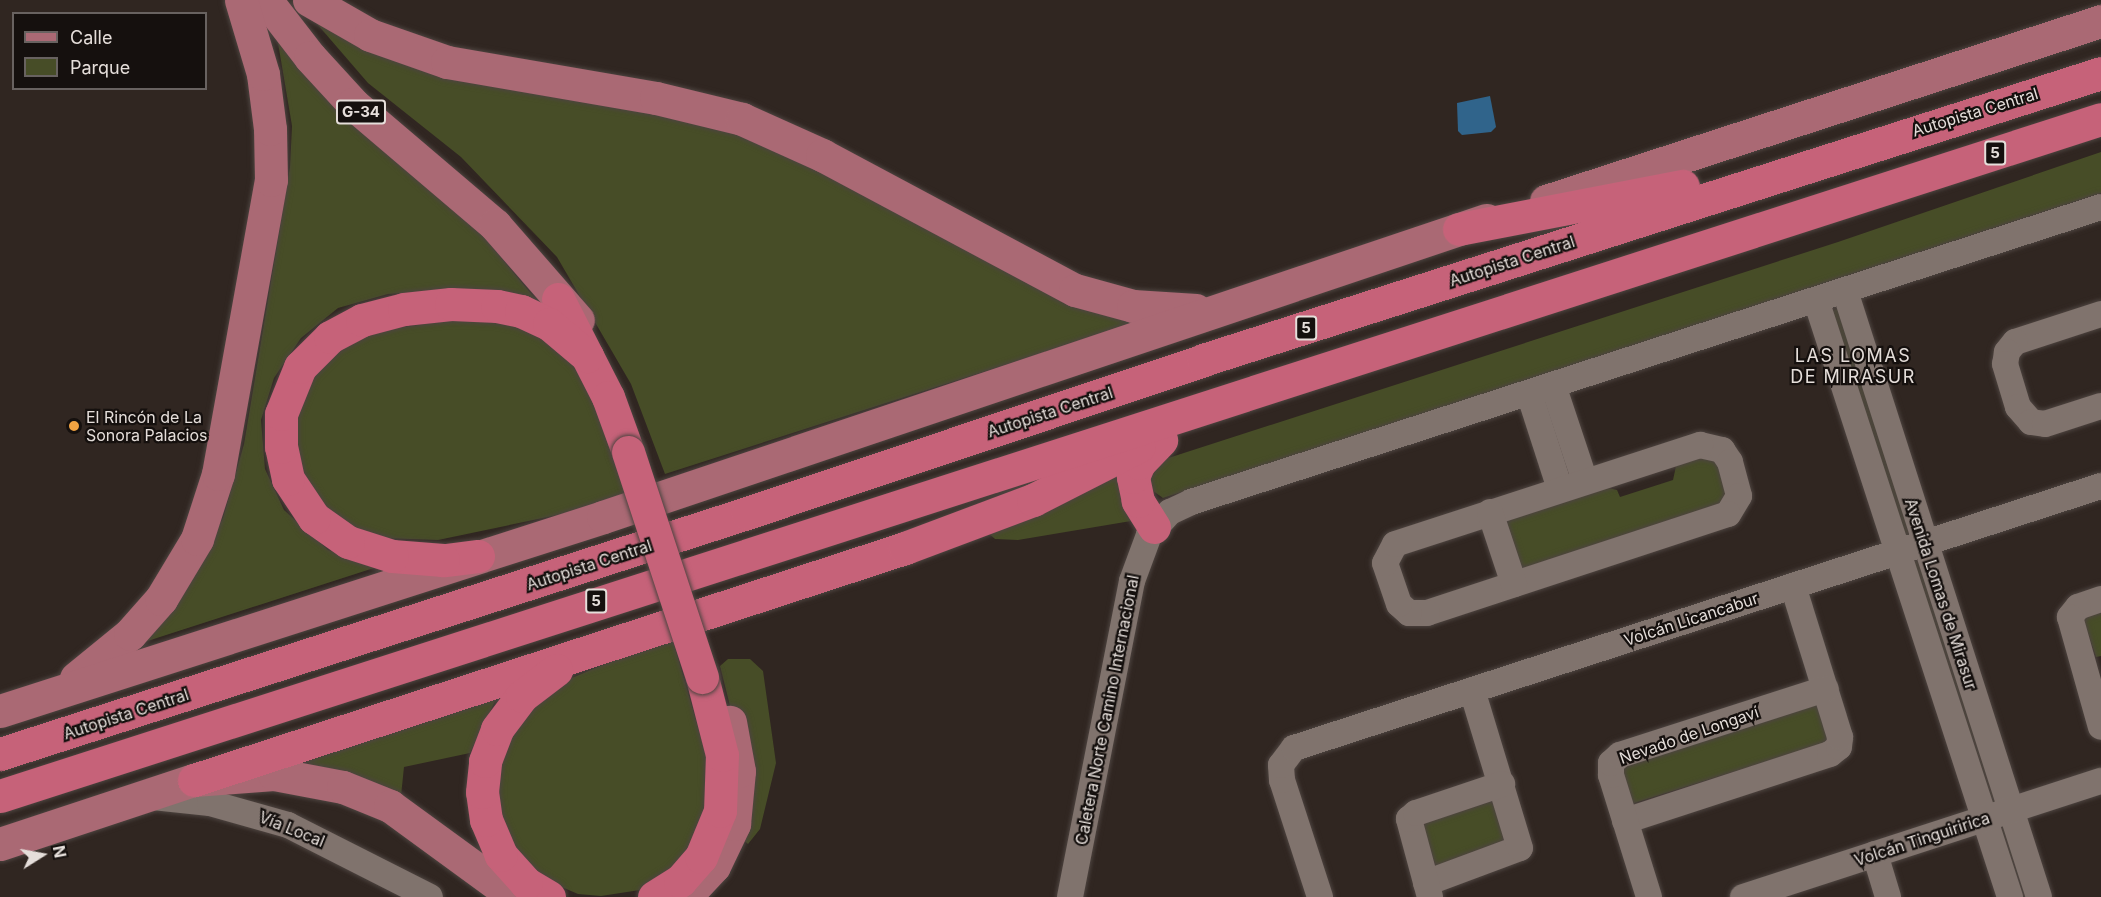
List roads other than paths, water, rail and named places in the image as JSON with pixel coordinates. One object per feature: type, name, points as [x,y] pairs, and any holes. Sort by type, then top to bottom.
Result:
[{"type":"highway","name":"Autopista Central","points":[[0,754],[1866,146],[2101,72]]},
{"type":"highway","name":"5","points":[[0,796],[882,509],[1194,413],[2101,119]]},
{"type":"highway","points":[[1459,229],[1698,183],[1866,146]]},
{"type":"highway","points":[[558,299],[636,450],[709,674],[722,755],[720,811],[701,857],[680,881],[654,897]]},
{"type":"highway","points":[[478,556],[443,560],[392,556],[348,542],[314,518],[288,479],[280,447],[281,414],[296,375],[319,346],[362,320],[404,309],[451,304],[497,306],[521,311],[549,324],[587,356]]},
{"type":"highway","points":[[1154,527],[1134,490],[1135,471],[1160,441],[1194,413]]},
{"type":"highway","points":[[194,780],[579,655],[1006,511],[1084,475],[1194,413]]},
{"type":"highway","points":[[549,897],[525,883],[501,855],[486,820],[483,778],[490,745],[505,717],[522,696],[579,655]]},
{"type":"main road","points":[[52,694],[114,649],[161,599],[197,539],[212,496],[271,180],[270,129],[263,74],[241,0]]},
{"type":"main road","name":"G-34","points":[[266,0],[334,84],[380,129],[495,225],[558,299]]},
{"type":"main road","points":[[309,0],[355,28],[417,53],[478,68],[681,103],[769,130],[1037,273],[1088,296],[1153,309],[1222,309]]},
{"type":"main road","points":[[0,711],[478,556],[1459,229],[2101,21]]},
{"type":"main road","points":[[558,299],[582,324],[598,350],[636,450]]},
{"type":"main road","points":[[685,897],[705,879],[723,853],[738,807],[736,747],[709,674]]},
{"type":"main road","points":[[0,844],[194,780],[274,774],[367,796],[412,819],[515,897]]},
{"type":"street","points":[[1154,527],[1170,512],[1191,502],[2101,207]]},
{"type":"street","name":"Avenida Lomas de Mirasur","points":[[1845,291],[2039,897]]},
{"type":"street","name":"Avenida Lomas de Mirasur","points":[[1816,300],[2010,897]]},
{"type":"street","points":[[2101,314],[2015,342],[2007,352],[2005,364],[2018,407],[2031,422],[2045,424],[2101,406]]},
{"type":"street","points":[[1553,385],[1585,481]]},
{"type":"street","points":[[1529,393],[1560,489]]},
{"type":"street","points":[[1708,444],[1726,455],[1740,496],[1737,507],[1723,517],[1514,585],[1415,614],[1399,604],[1386,568],[1387,553],[1395,544],[1560,489],[1708,444]]},
{"type":"street","name":"Volcán Licancabur","points":[[1320,897],[1282,780],[1285,758],[1302,745],[2101,486]]},
{"type":"street","points":[[1490,512],[1514,585]]},
{"type":"street","name":"Caletera Norte Camino Internacional","points":[[1070,897],[1132,581],[1154,527]]},
{"type":"street","points":[[1625,821],[1834,753],[1840,737],[1793,586]]},
{"type":"street","points":[[2101,599],[2074,609],[2070,617],[2093,667],[2101,726]]},
{"type":"street","name":"Nevado de Longaví","points":[[1649,897],[1610,769],[1615,758],[1826,689]]},
{"type":"street","points":[[1472,690],[1502,784],[1520,848],[1428,890],[1409,819],[1416,813],[1502,784]]},
{"type":"street","name":"Volcán Tinguiririca","points":[[1743,897],[2101,781]]},
{"type":"street","name":"Vía Local","points":[[144,796],[210,803],[276,821],[339,848],[430,897]]},
{"type":"street","points":[[1875,854],[1888,897]]},
{"type":"water","points":[[1490,96],[1496,127],[1491,132],[1462,135],[1458,131],[1457,103]]},
{"type":"place","name":"El Rincón de La Sonora Palacios","points":[[74,426]]},
{"type":"district","name":"LAS LOMAS DE MIRASUR","points":[[1853,367]]}]
